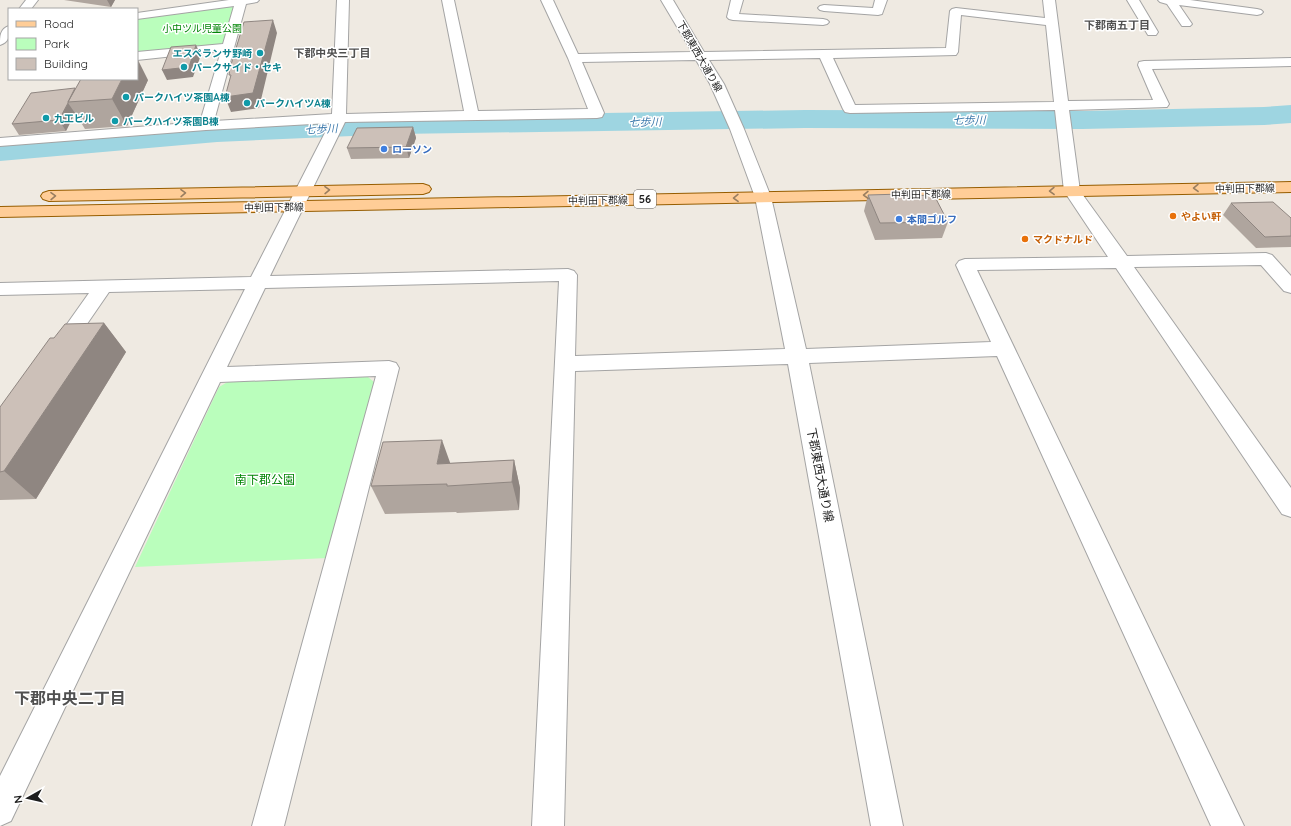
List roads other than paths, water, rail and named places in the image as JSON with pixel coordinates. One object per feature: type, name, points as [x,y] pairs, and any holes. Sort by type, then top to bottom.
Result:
[{"type":"main road","name":"中判田下郡線","points":[[0,197],[299,198],[761,190],[1071,184],[1291,174]]},
{"type":"main road","name":"中判田下郡線","points":[[992,178],[1071,184],[1291,187]]},
{"type":"main road","name":"中判田下郡線","points":[[761,190],[899,180]]},
{"type":"main road","name":"中判田下郡線","points":[[0,212],[299,198]]},
{"type":"street","points":[[26,8],[32,0]]},
{"type":"street","points":[[138,16],[256,0]]},
{"type":"street","points":[[0,810],[339,119],[343,0]]},
{"type":"street","points":[[448,0],[472,114]]},
{"type":"street","points":[[0,142],[73,135],[339,119],[472,114],[597,114],[574,58],[547,0]]},
{"type":"street","name":"下郡東西大通り線","points":[[667,0],[702,56],[717,84],[734,121],[761,190],[797,356],[887,826]]},
{"type":"street","points":[[737,0],[733,17],[824,32]]},
{"type":"street","points":[[881,0],[878,12],[825,4],[824,32],[827,55],[850,109],[1062,113],[1162,104],[1144,65],[1291,62]]},
{"type":"street","points":[[1049,0],[1071,184],[1121,262],[1291,506]]},
{"type":"street","points":[[1133,0],[1152,32]]},
{"type":"street","points":[[1168,0],[1257,12]]},
{"type":"street","points":[[1168,0],[1186,24]]},
{"type":"street","points":[[206,126],[241,2]]},
{"type":"street","points":[[574,58],[952,52],[956,11],[1051,22]]},
{"type":"street","points":[[138,56],[228,47]]},
{"type":"street","points":[[73,135],[80,121]]},
{"type":"street","points":[[1228,826],[965,265],[1266,259],[1291,287]]},
{"type":"street","points":[[0,289],[568,275],[548,826]]},
{"type":"street","points":[[49,364],[103,287]]},
{"type":"street","points":[[565,364],[1005,349]]},
{"type":"street","points":[[213,375],[389,368],[268,826]]},
{"type":"waterway","name":"七歩川","points":[[0,152],[217,133],[398,125],[805,119],[1082,120],[1264,116],[1291,114]]},
{"type":"place","name":"エスペランサ野崎","points":[[260,53]]},
{"type":"place","name":"パークサイド・セキ","points":[[184,67]]},
{"type":"place","name":"パークハイツ茶園A棟","points":[[126,97]]},
{"type":"place","name":"パークハイツA棟","points":[[247,103]]},
{"type":"place","name":"九工ビル","points":[[46,118]]},
{"type":"place","name":"パークハイツ茶園B棟","points":[[115,121]]},
{"type":"place","name":"ローソン","points":[[384,149]]},
{"type":"place","name":"やよい軒","points":[[1173,216]]},
{"type":"place","name":"本間ゴルフ","points":[[899,219]]},
{"type":"place","name":"マクドナルド","points":[[1025,239]]},
{"type":"district","name":"下郡南五丁目","points":[[1117,25]]},
{"type":"district","name":"下郡中央三丁目","points":[[332,53]]},
{"type":"district","name":"下郡中央二丁目","points":[[70,698]]},
{"type":"park label","name":"小中ツル児童公園","points":[[202,28]]},
{"type":"park label","name":"南下郡公園","points":[[265,480]]}]
